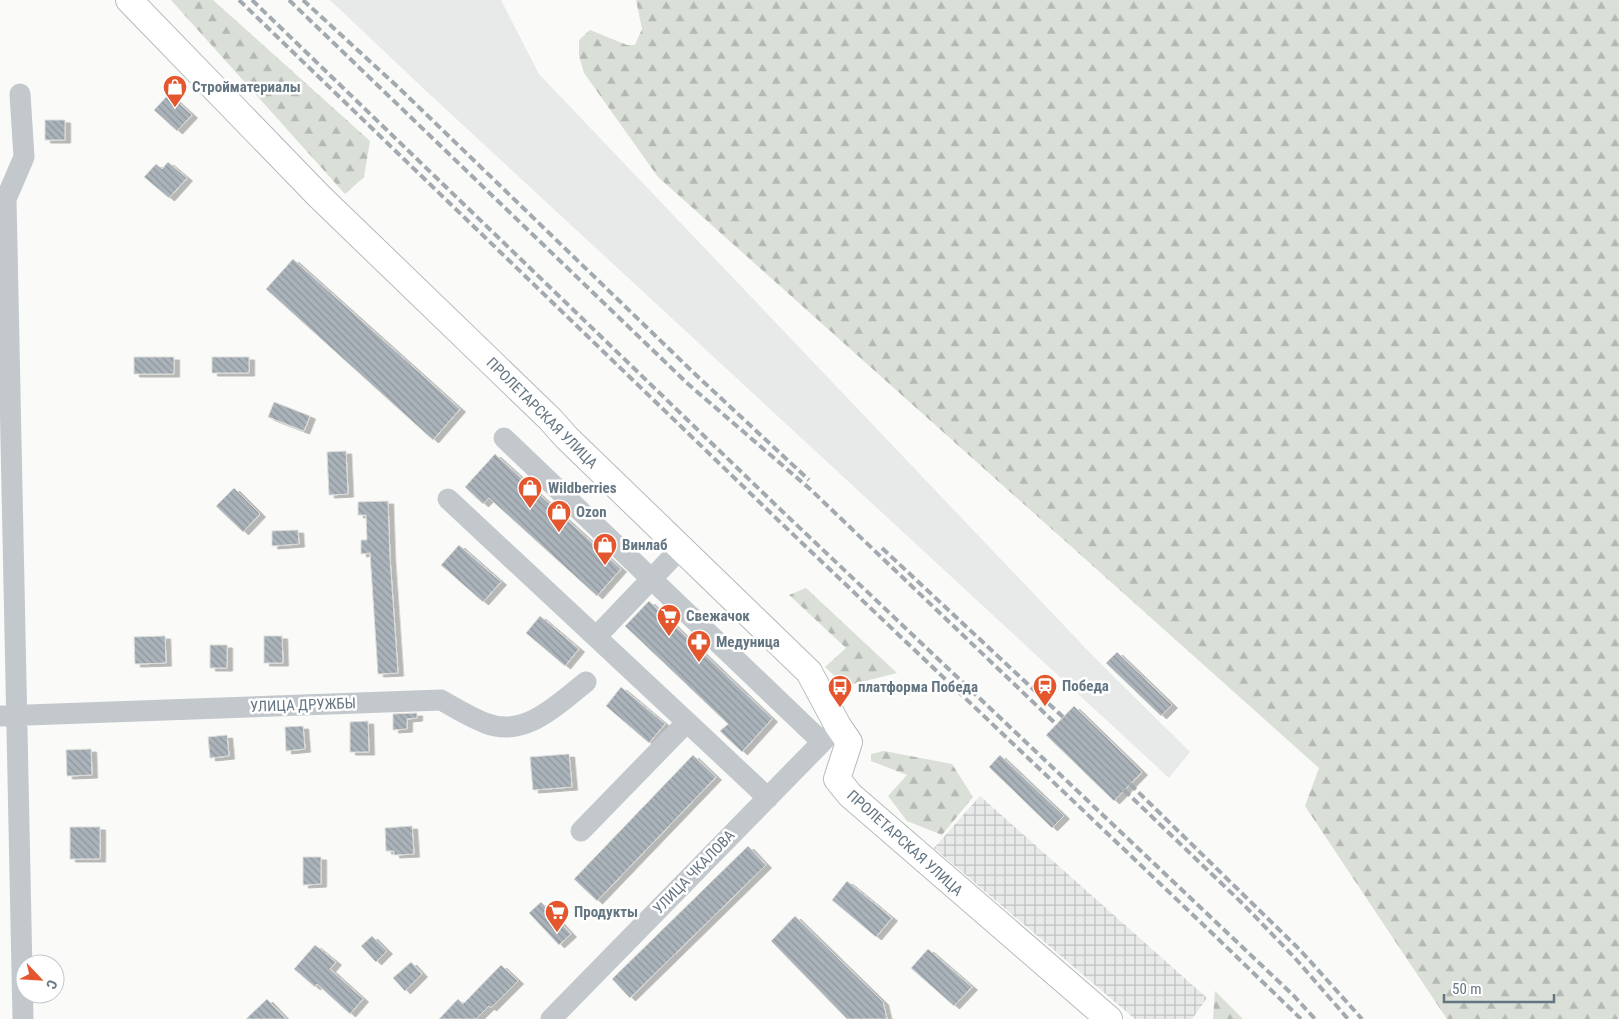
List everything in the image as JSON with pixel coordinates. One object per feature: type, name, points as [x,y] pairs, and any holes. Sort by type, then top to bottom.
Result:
[{"type":"main road","name":"ПРОЛЕТАРСКАЯ УЛИЦА","points":[[129,0],[319,196],[809,672],[830,734],[849,742],[837,779],[850,795],[1109,1019]]},
{"type":"street","points":[[20,94],[24,158],[6,199],[4,303],[8,715],[22,1019]]},
{"type":"street","points":[[504,438],[651,579],[830,734]]},
{"type":"street","points":[[448,499],[768,798]]},
{"type":"street","points":[[596,637],[681,548]]},
{"type":"street","name":"УЛИЦА ДРУЖБЫ","points":[[8,715],[441,700],[486,724],[501,727],[521,725],[536,720],[548,713],[586,682]]},
{"type":"street","points":[[581,831],[687,722]]},
{"type":"street","name":"УЛИЦА ЧКАЛОВА","points":[[551,1019],[830,734]]},
{"type":"shaded area","points":[[330,0],[501,0],[539,74],[1093,656],[1190,752],[1169,778],[425,90]]},
{"type":"shaded area","points":[[980,796],[1207,998],[1192,1019],[1135,1019],[934,848]]},
{"type":"green space","points":[[171,0],[213,0],[370,141],[364,177],[345,194]]},
{"type":"green space","points":[[636,0],[1619,0],[1619,1019],[1447,1019],[1305,806],[1319,768],[658,177],[584,73],[579,56],[579,40],[590,30],[627,45],[635,45],[642,29]]},
{"type":"green space","points":[[806,588],[897,673],[845,686],[825,667],[846,648],[789,595]]},
{"type":"green space","points":[[884,751],[952,764],[973,797],[942,835],[907,821],[888,796],[907,775],[871,761],[871,754]]},
{"type":"green space","points":[[1215,991],[1243,1019],[1213,1019]]},
{"type":"building","points":[[169,94],[192,115],[177,131],[154,110]]},
{"type":"building","points":[[45,120],[65,120],[65,140],[45,140]]},
{"type":"building","points":[[168,162],[187,178],[169,198],[144,177],[156,164],[162,169]]},
{"type":"building","points":[[293,259],[460,409],[433,440],[266,289]]},
{"type":"building","points":[[134,357],[174,357],[174,374],[134,374]]},
{"type":"building","points":[[212,357],[249,357],[249,373],[212,373]]},
{"type":"building","points":[[274,402],[310,416],[304,431],[268,417]]},
{"type":"building","points":[[346,451],[348,494],[329,495],[327,452]]},
{"type":"building","points":[[495,454],[621,569],[597,596],[489,498],[483,504],[465,487]]},
{"type":"building","points":[[234,488],[260,514],[243,532],[216,506]]},
{"type":"building","points":[[388,501],[398,673],[378,674],[370,553],[361,554],[361,540],[367,540],[366,515],[358,515],[358,502]]},
{"type":"building","points":[[298,530],[299,544],[272,546],[272,531]]},
{"type":"building","points":[[459,545],[501,582],[483,602],[441,565]]},
{"type":"building","points":[[649,601],[772,719],[742,752],[720,731],[728,724],[625,626]]},
{"type":"building","points":[[540,616],[579,649],[565,666],[526,633]]},
{"type":"building","points":[[165,636],[166,663],[135,664],[134,637]]},
{"type":"building","points":[[264,636],[282,636],[283,663],[264,663]]},
{"type":"building","points":[[210,645],[227,645],[227,668],[210,668]]},
{"type":"building","points":[[1117,652],[1172,705],[1161,716],[1106,663]]},
{"type":"building","points":[[621,687],[665,724],[649,743],[606,706]]},
{"type":"building","points":[[1074,706],[1142,772],[1114,801],[1046,735]]},
{"type":"building","points":[[417,713],[417,718],[407,719],[407,729],[393,730],[393,714]]},
{"type":"building","points":[[368,721],[369,752],[350,752],[350,722]]},
{"type":"building","points":[[303,726],[305,749],[286,751],[285,727]]},
{"type":"building","points":[[227,735],[229,756],[210,758],[208,737]]},
{"type":"building","points":[[91,749],[92,775],[67,776],[66,750]]},
{"type":"building","points":[[569,754],[572,787],[533,790],[530,757]]},
{"type":"building","points":[[693,755],[716,777],[597,901],[574,879]]},
{"type":"building","points":[[1000,755],[1064,816],[1052,828],[989,767]]},
{"type":"building","points":[[412,826],[414,854],[394,855],[394,851],[386,851],[385,828]]},
{"type":"building","points":[[70,827],[100,827],[100,859],[70,859]]},
{"type":"building","points":[[748,846],[766,865],[630,998],[612,979]]},
{"type":"building","points":[[303,857],[321,857],[321,884],[303,885]]},
{"type":"building","points":[[847,881],[892,918],[876,937],[832,900]]},
{"type":"building","points":[[541,902],[571,934],[559,945],[529,913]]},
{"type":"building","points":[[795,916],[883,1002],[887,1019],[847,1019],[771,941]]},
{"type":"building","points":[[372,936],[387,951],[376,962],[361,946]]},
{"type":"building","points":[[315,945],[336,962],[330,969],[363,999],[350,1014],[317,984],[315,987],[294,969]]},
{"type":"building","points":[[928,949],[972,987],[954,1006],[911,968]]},
{"type":"building","points":[[411,962],[422,974],[405,991],[393,978]]},
{"type":"building","points":[[501,965],[518,981],[491,1008],[489,1006],[476,1019],[439,1019],[458,999],[463,1004]]},
{"type":"building","points":[[267,999],[286,1019],[246,1019]]},
{"type":"railway","points":[[239,0],[779,521],[1301,1019]]},
{"type":"railway","points":[[252,0],[784,513],[1294,996],[1315,1019]]},
{"type":"railway","points":[[289,0],[688,384],[810,489],[1056,724]]},
{"type":"railway","points":[[303,0],[399,88],[696,375],[809,480]]},
{"type":"railway","points":[[882,548],[1063,717]]},
{"type":"railway","points":[[1130,784],[1300,950],[1362,1019]]},
{"type":"railway","points":[[1124,790],[1243,904],[1294,957],[1348,1019]]},
{"type":"place","name":"Стройматериалы","points":[[175,108]]},
{"type":"place","name":"Wildberries","points":[[530,509]]},
{"type":"place","name":"Ozon","points":[[559,533]]},
{"type":"place","name":"Винлаб","points":[[605,566]]},
{"type":"place","name":"Свежачок","points":[[669,637]]},
{"type":"place","name":"Медуница","points":[[699,663]]},
{"type":"place","name":"Победа","points":[[1045,707]]},
{"type":"place","name":"платформа Победа","points":[[840,708]]},
{"type":"place","name":"Продукты","points":[[557,933]]}]
